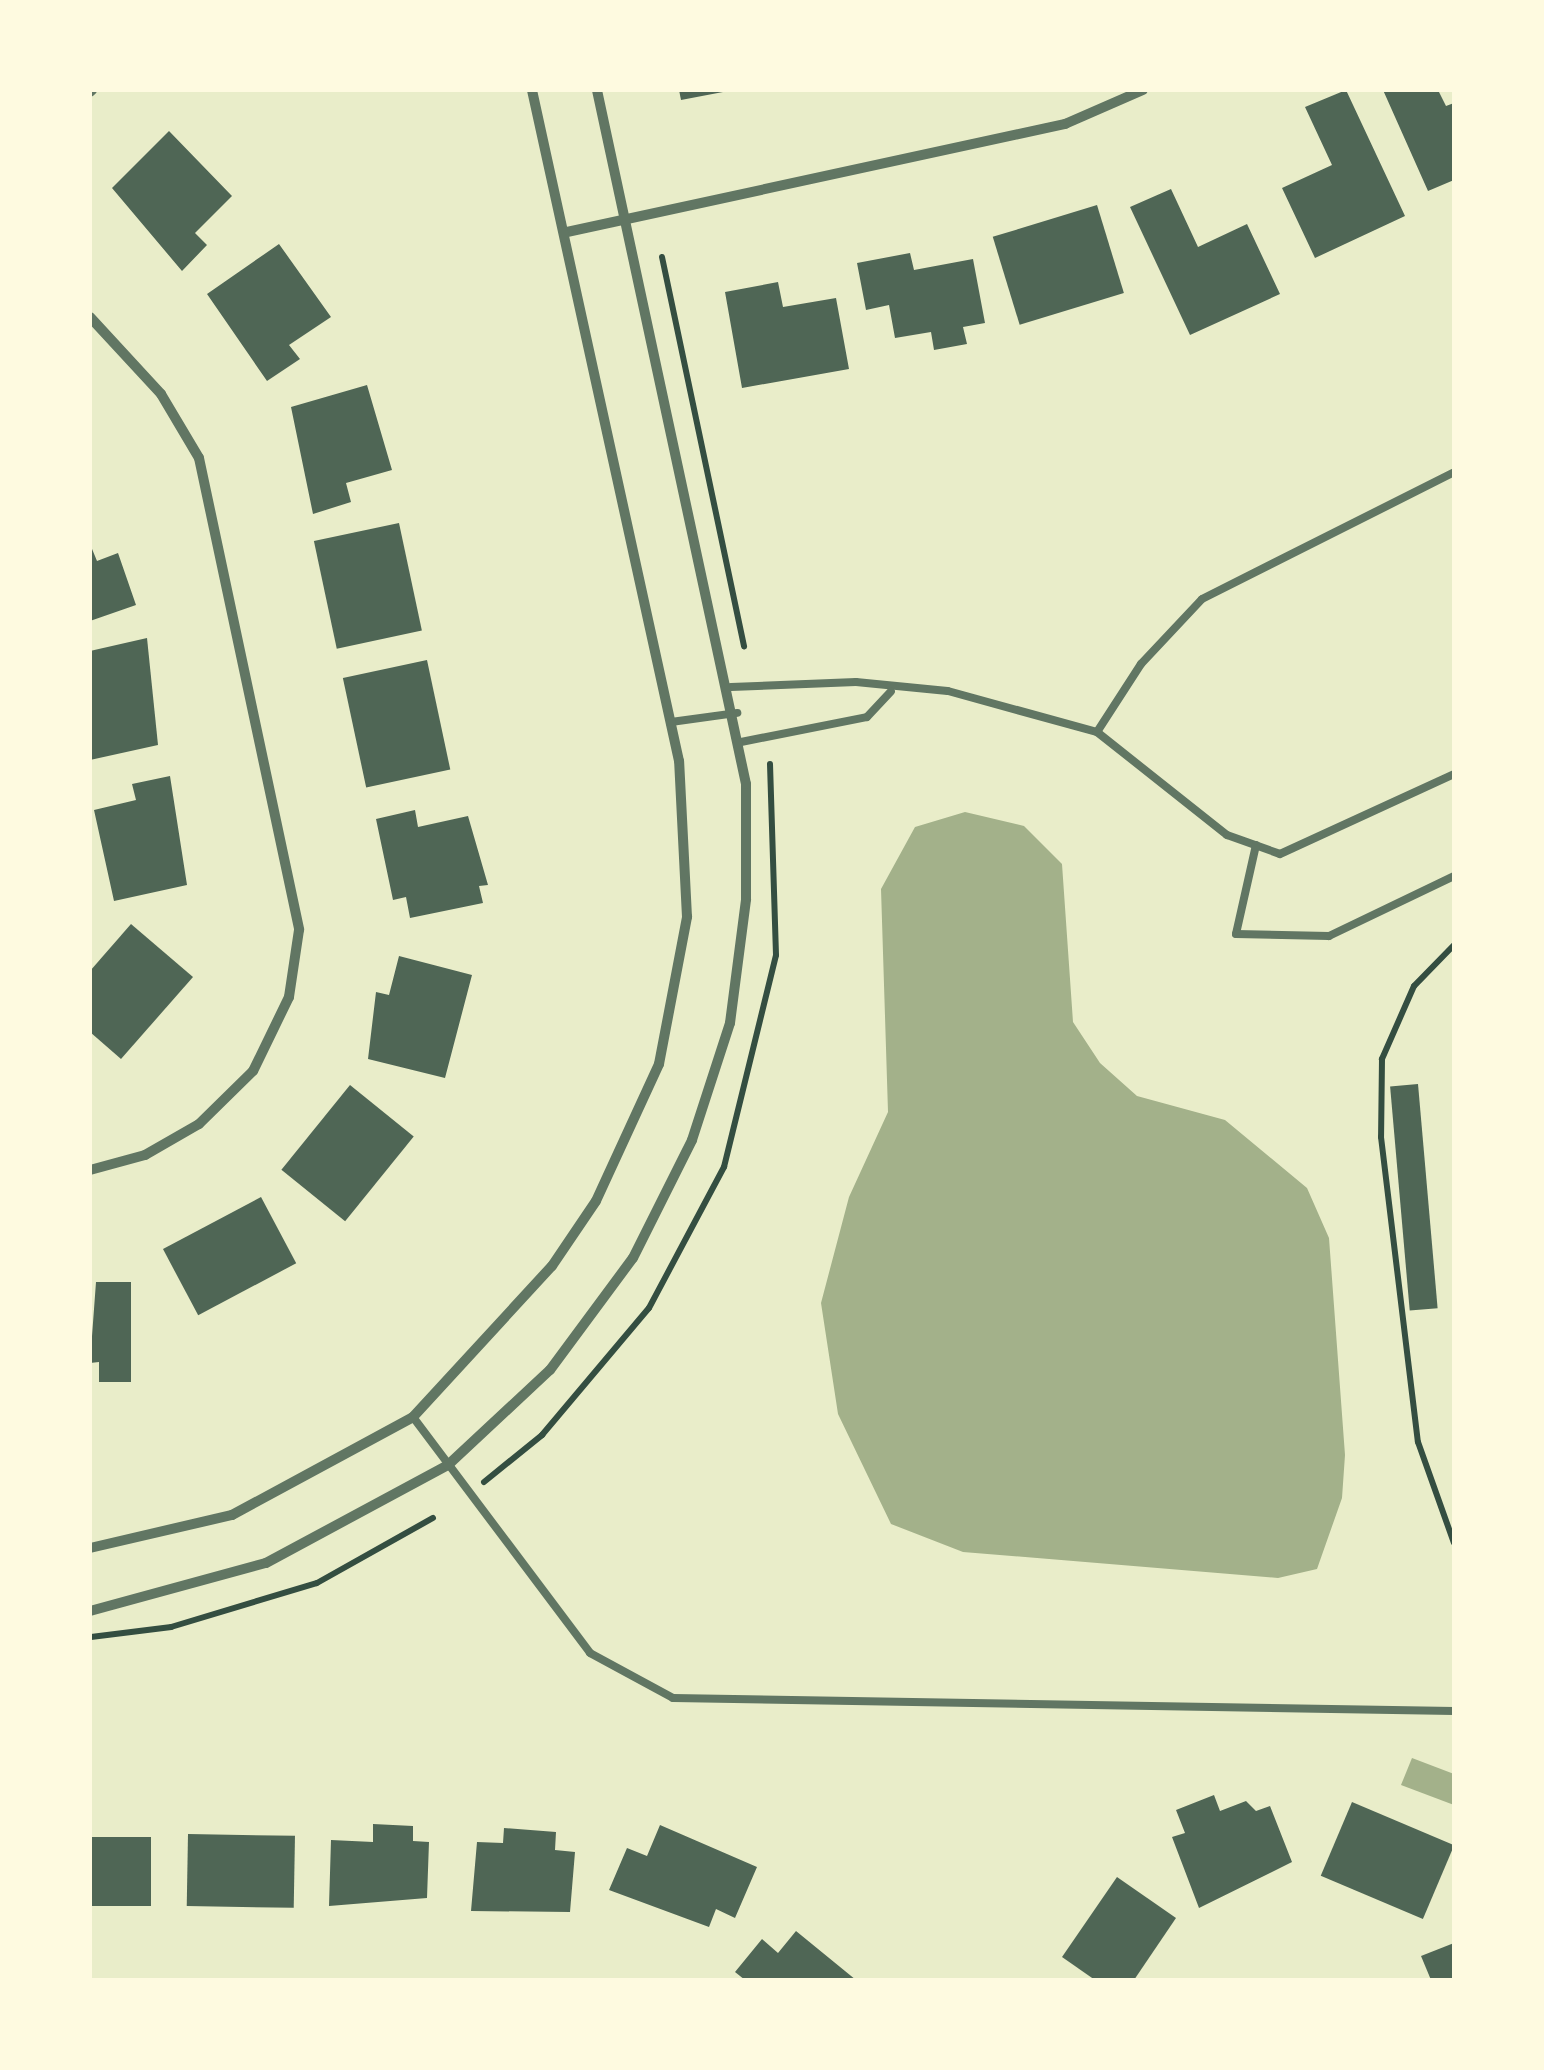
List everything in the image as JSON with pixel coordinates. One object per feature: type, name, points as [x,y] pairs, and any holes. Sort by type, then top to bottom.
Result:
[{"type":"street","points":[[90,1548],[232,1515],[413,1417],[552,1266],[596,1201],[659,1064],[687,917],[671,722],[567,232],[532,90]]},
{"type":"street","points":[[90,1611],[266,1563],[448,1465],[550,1370],[633,1258],[692,1140],[730,1023],[746,900],[741,742],[596,90]]},
{"type":"street","points":[[567,232],[1064,124],[1143,90]]},
{"type":"street","points":[[90,317],[162,394],[198,458],[299,930],[289,997],[253,1070],[198,1124],[145,1155],[90,1170]]},
{"type":"lane","points":[[1097,732],[1141,664],[1202,599],[1454,472]]},
{"type":"lane","points":[[731,687],[856,682],[890,691],[948,691],[1097,732],[1227,835],[1280,854],[1454,774]]},
{"type":"lane","points":[[741,742],[867,717],[890,691]]},
{"type":"lane","points":[[671,722],[737,713]]},
{"type":"lane","points":[[1256,845],[1236,934],[1328,936],[1454,876]]},
{"type":"lane","points":[[413,1417],[590,1653],[673,1698],[1454,1711]]},
{"type":"path","points":[[662,258],[744,646]]},
{"type":"path","points":[[1454,945],[1414,986],[1382,1059],[1381,1137],[1418,1442],[1454,1543]]},
{"type":"path","points":[[90,1637],[171,1627],[318,1583],[433,1518]]},
{"type":"shaded area","points":[[965,812],[1024,826],[1062,864],[1073,1022],[1100,1063],[1137,1096],[1225,1120],[1307,1188],[1329,1238],[1345,1455],[1342,1498],[1317,1569],[1278,1578],[963,1552],[891,1524],[838,1414],[821,1303],[849,1197],[888,1112],[881,889],[915,827]]},
{"type":"shaded area","points":[[1412,1758],[1454,1774],[1454,1805],[1401,1785]]},
{"type":"building","points":[[679,90],[723,90],[723,92],[681,100]]},
{"type":"building","points":[[1346,90],[1405,216],[1315,258],[1282,188],[1332,165],[1305,107]]},
{"type":"building","points":[[1383,90],[1438,90],[1446,106],[1454,103],[1454,180],[1428,191]]},
{"type":"building","points":[[169,131],[232,196],[195,233],[207,245],[182,271],[112,188]]},
{"type":"building","points":[[1171,189],[1198,247],[1247,224],[1280,294],[1190,335],[1130,207]]},
{"type":"building","points":[[1097,205],[1124,293],[1020,325],[993,237]]},
{"type":"building","points":[[279,244],[331,317],[289,345],[300,359],[267,381],[207,294]]},
{"type":"building","points":[[910,253],[914,270],[973,259],[985,323],[963,327],[967,344],[934,350],[931,332],[895,338],[889,305],[866,310],[857,263]]},
{"type":"building","points":[[778,282],[783,307],[836,298],[849,369],[742,388],[725,292]]},
{"type":"building","points":[[367,385],[392,470],[346,483],[351,502],[313,514],[291,407]]},
{"type":"building","points":[[399,523],[422,631],[337,649],[314,541]]},
{"type":"building","points":[[90,544],[97,561],[118,553],[136,605],[90,621]]},
{"type":"building","points":[[147,638],[158,745],[90,760],[90,651]]},
{"type":"building","points":[[427,660],[450,770],[366,787],[343,678]]},
{"type":"building","points":[[170,776],[187,885],[114,901],[94,810],[136,800],[132,784]]},
{"type":"building","points":[[415,810],[418,827],[468,816],[488,885],[479,886],[483,903],[410,918],[406,897],[393,900],[376,819]]},
{"type":"building","points":[[131,924],[193,977],[121,1059],[90,1032],[90,971]]},
{"type":"building","points":[[399,956],[472,975],[445,1078],[368,1059],[376,992],[389,995]]},
{"type":"building","points":[[1418,1084],[1438,1308],[1410,1311],[1390,1086]]},
{"type":"building","points":[[350,1085],[414,1137],[345,1221],[281,1170]]},
{"type":"building","points":[[261,1197],[296,1263],[198,1315],[163,1249]]},
{"type":"building","points":[[96,1282],[131,1282],[131,1382],[99,1382],[99,1362],[90,1363]]},
{"type":"building","points":[[1214,1795],[1220,1811],[1246,1801],[1256,1811],[1270,1806],[1292,1862],[1199,1908],[1172,1837],[1185,1833],[1176,1810]]},
{"type":"building","points":[[1352,1802],[1454,1845],[1423,1919],[1321,1876]]},
{"type":"building","points":[[373,1824],[413,1826],[413,1841],[429,1842],[427,1898],[329,1906],[331,1840],[373,1842]]},
{"type":"building","points":[[660,1825],[757,1867],[735,1918],[716,1909],[709,1927],[609,1890],[627,1848],[647,1856]]},
{"type":"building","points":[[504,1828],[556,1832],[555,1850],[575,1852],[570,1912],[471,1911],[477,1842],[503,1843]]},
{"type":"building","points":[[188,1834],[295,1836],[294,1908],[187,1906]]},
{"type":"building","points":[[90,1837],[151,1837],[151,1906],[90,1906]]},
{"type":"building","points":[[1117,1877],[1176,1918],[1134,1980],[1095,1980],[1062,1957]]},
{"type":"building","points":[[796,1931],[856,1980],[745,1980],[735,1972],[762,1939],[778,1953]]},
{"type":"building","points":[[1454,1943],[1454,1980],[1431,1980],[1421,1956]]}]
